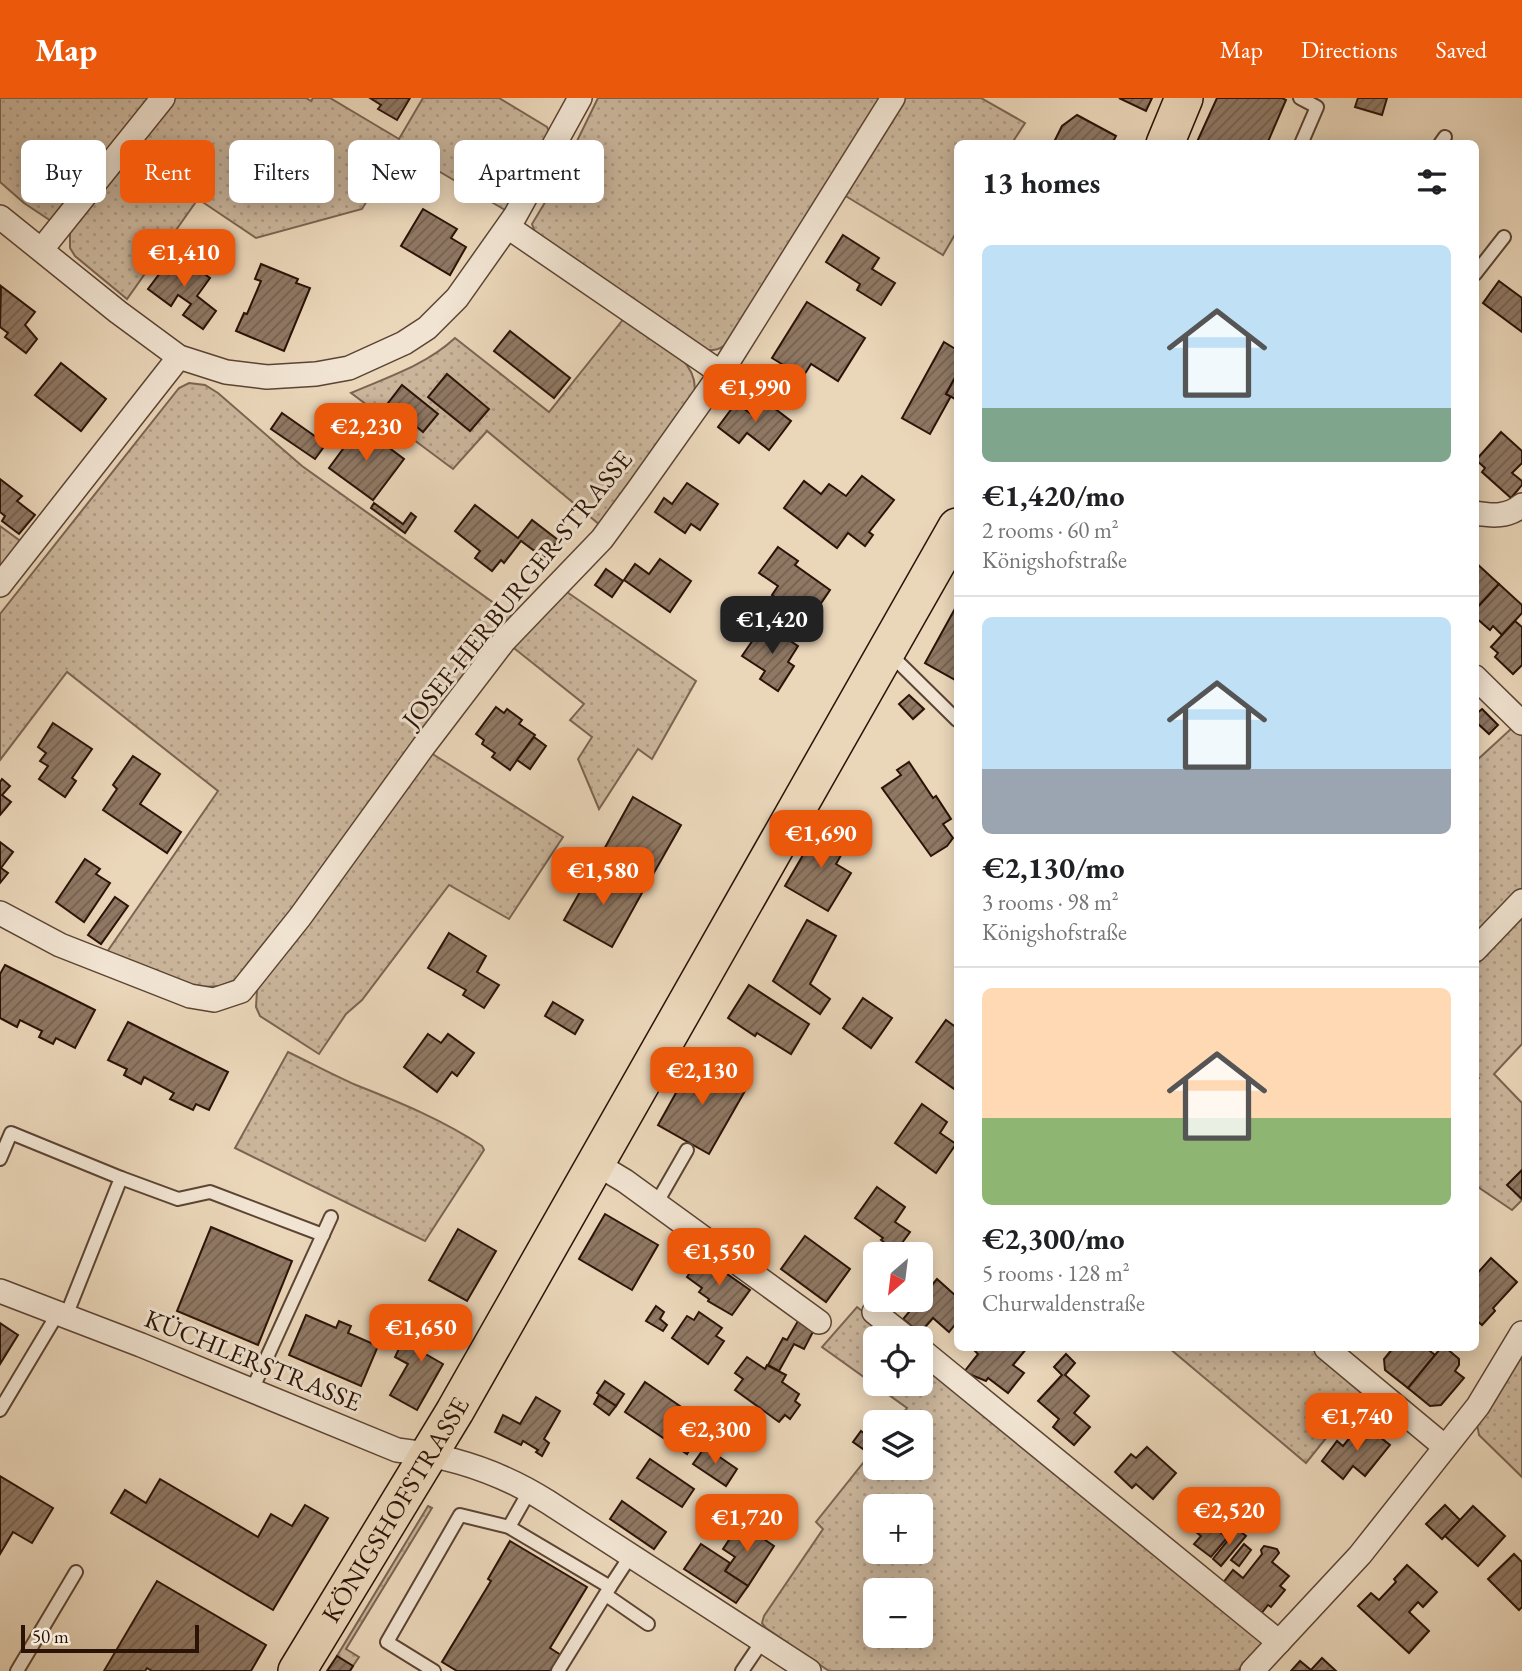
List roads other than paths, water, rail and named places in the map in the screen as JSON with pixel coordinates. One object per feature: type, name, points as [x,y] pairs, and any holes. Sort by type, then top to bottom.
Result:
[{"type":"main road","points":[[1167,140],[1184,98]]},
{"type":"main road","name":"KÖNIGSHOFSTRASSE","points":[[298,1671],[486,1357],[954,532]]},
{"type":"street","points":[[41,249],[163,98]]},
{"type":"street","points":[[0,217],[118,312],[179,357],[226,372],[267,377],[316,374],[349,368],[380,356],[426,328],[467,286],[508,227],[580,98]]},
{"type":"street","name":"JOSEF-HERBURGER-STRASSE","points":[[0,913],[60,945],[190,996],[214,1000],[241,991],[300,917],[476,677],[534,608],[602,539],[721,373],[893,98]]},
{"type":"street","points":[[508,227],[721,373]]},
{"type":"street","points":[[0,585],[179,357]]},
{"type":"street","points":[[1479,513],[1499,515],[1514,512],[1522,505]]},
{"type":"street","points":[[1479,681],[1522,723]]},
{"type":"street","points":[[1479,946],[1522,901]]},
{"type":"street","points":[[595,1163],[819,1322]]},
{"type":"street","name":"KÜCHLERSTRASSE","points":[[0,1291],[397,1450],[428,1453],[486,1469],[544,1495],[809,1671]]},
{"type":"street","points":[[874,1312],[892,1326]]},
{"type":"street","points":[[1252,1671],[1360,1555],[1478,1406],[1522,1333]]},
{"type":"street","points":[[1330,1351],[1445,1447]]},
{"type":"street","points":[[933,1360],[1279,1642]]},
{"type":"lane","points":[[1300,98],[1317,107],[1303,140]]},
{"type":"lane","points":[[1479,269],[1504,237]]},
{"type":"lane","points":[[887,651],[954,717]]},
{"type":"lane","points":[[0,1159],[11,1133],[178,1199],[210,1192],[323,1235]]},
{"type":"lane","points":[[656,1204],[687,1150]]},
{"type":"lane","points":[[0,1410],[62,1314],[121,1178]]},
{"type":"lane","points":[[252,1390],[331,1217]]},
{"type":"lane","points":[[509,1527],[544,1495]]},
{"type":"lane","points":[[434,1671],[387,1642],[460,1515],[509,1527],[608,1591],[648,1624]]},
{"type":"lane","points":[[558,1671],[631,1555]]},
{"type":"lane","points":[[17,1671],[76,1572]]},
{"type":"lane","points":[[742,1671],[763,1640]]}]
